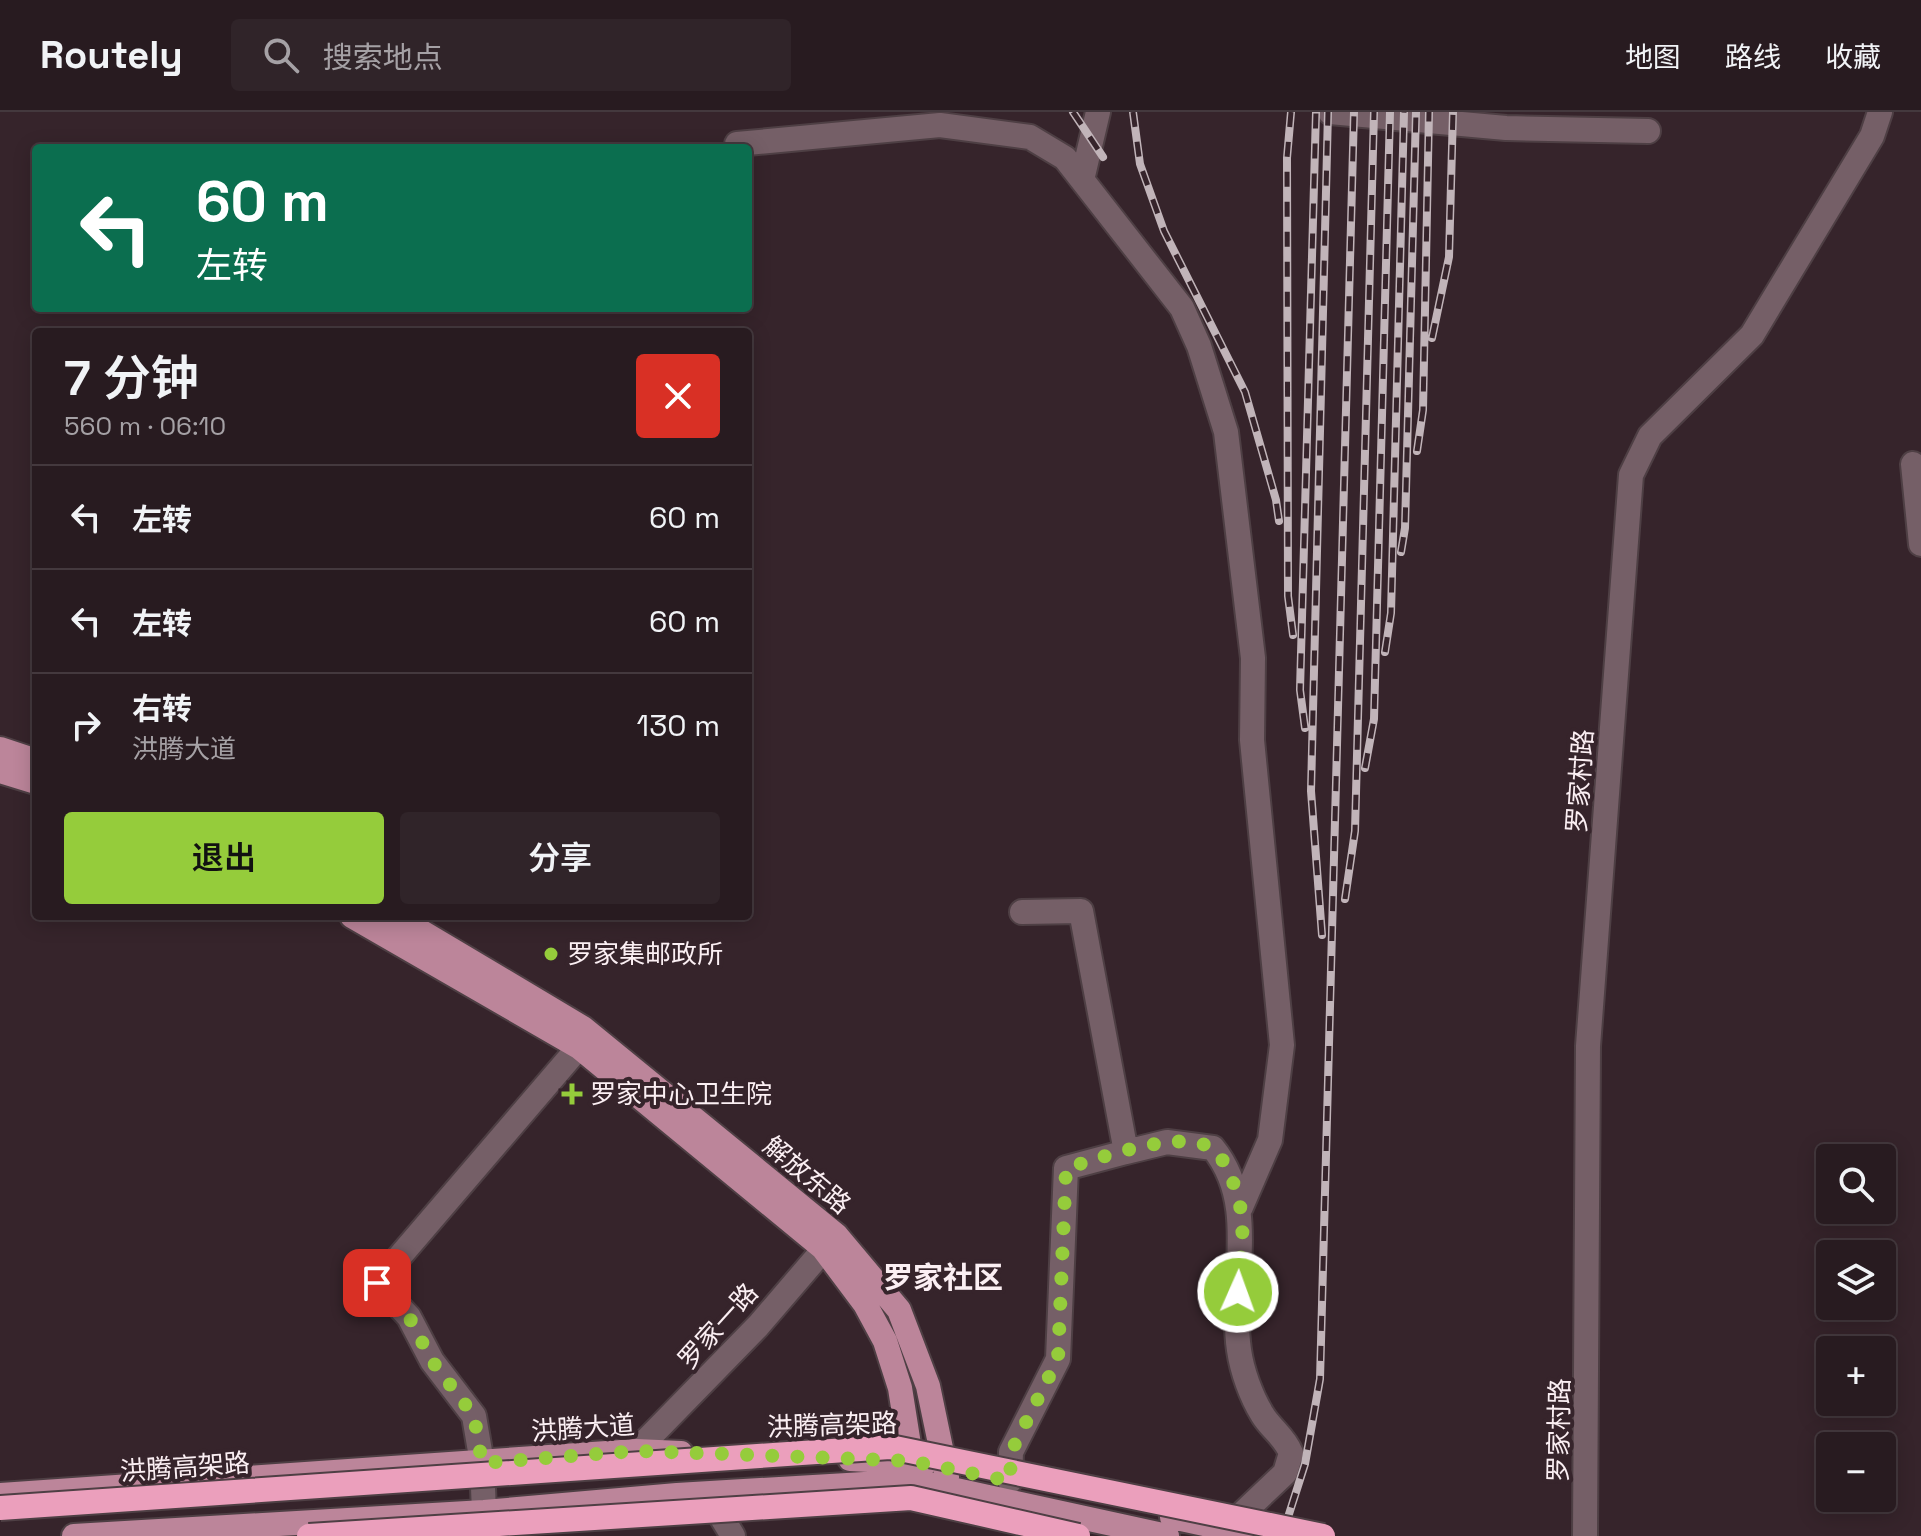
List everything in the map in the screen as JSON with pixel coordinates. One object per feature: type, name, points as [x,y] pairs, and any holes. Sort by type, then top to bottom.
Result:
[{"type":"highway","name":"洪腾高架路","points":[[0,1508],[890,1447],[1323,1536]]},
{"type":"highway","points":[[309,1536],[911,1498],[1078,1536]]},
{"type":"main road","points":[[0,749],[32,760]]},
{"type":"main road","points":[[0,771],[32,781]]},
{"type":"main road","name":"解放东路","points":[[359,920],[579,1047],[829,1241],[885,1341],[900,1388],[913,1471]]},
{"type":"main road","name":"解放东路","points":[[402,920],[583,1028],[829,1241],[899,1310],[928,1386],[947,1476]]},
{"type":"main road","name":"洪腾大道","points":[[0,1495],[636,1451],[947,1476],[1167,1536]]},
{"type":"main road","name":"洪腾大道","points":[[74,1536],[484,1512],[913,1471]]},
{"type":"main road","name":"洪腾大道","points":[[1011,1491],[1259,1536]]},
{"type":"street","points":[[1082,180],[1098,112]]},
{"type":"street","points":[[1330,112],[1506,128],[1648,131]]},
{"type":"street","name":"罗家村路","points":[[1585,1536],[1588,1046],[1631,475],[1650,436],[1752,335],[1872,136],[1880,112]]},
{"type":"street","points":[[737,144],[940,125],[1030,137],[1065,158],[1182,308],[1199,346],[1226,432],[1253,658],[1252,740],[1282,1045],[1270,1140],[1241,1207]]},
{"type":"street","points":[[1913,464],[1921,544]]},
{"type":"street","points":[[1022,912],[1081,911],[1126,1152]]},
{"type":"street","points":[[484,1512],[482,1463],[474,1416],[432,1361],[409,1317],[377,1283],[579,1047]]},
{"type":"street","points":[[1020,1536],[1011,1491],[1011,1452],[1058,1359],[1066,1168],[1167,1142],[1213,1148],[1225,1163],[1241,1207],[1239,1350],[1263,1416],[1281,1435],[1291,1453],[1285,1473],[1244,1512]]},
{"type":"street","name":"罗家一路","points":[[636,1451],[758,1326],[829,1241]]},
{"type":"street","points":[[677,1495],[713,1503],[733,1536]]},
{"type":"railway","points":[[1073,112],[1103,157]]},
{"type":"railway","points":[[1133,112],[1140,164],[1164,231],[1245,392],[1276,500],[1279,521]]},
{"type":"railway","points":[[1291,112],[1287,158],[1288,596],[1293,635]]},
{"type":"railway","points":[[1305,728],[1300,690],[1316,112]]},
{"type":"railway","points":[[1322,935],[1311,791],[1328,112]]},
{"type":"railway","points":[[1282,1536],[1305,1464],[1320,1379],[1354,112]]},
{"type":"railway","points":[[1345,899],[1355,831],[1374,112]]},
{"type":"railway","points":[[1365,768],[1374,719],[1390,112]]},
{"type":"railway","points":[[1385,652],[1391,613],[1404,112]]},
{"type":"railway","points":[[1401,552],[1405,528],[1416,112]]},
{"type":"railway","points":[[1417,451],[1423,410],[1429,112]]},
{"type":"railway","points":[[1432,338],[1449,257],[1453,112]]},
{"type":"place","name":"罗家集邮政所","points":[[551,954]]},
{"type":"place","name":"罗家中心卫生院","points":[[572,1094]]},
{"type":"district","name":"罗家社区","points":[[943,1277]]},
{"type":"route","points":[[377,1283],[409,1317],[432,1361],[474,1416],[482,1463],[636,1451],[728,1454],[911,1461],[1010,1481],[1011,1452],[1058,1359],[1066,1168],[1142,1145],[1194,1143],[1213,1148],[1225,1163],[1241,1207],[1238,1292]]}]
